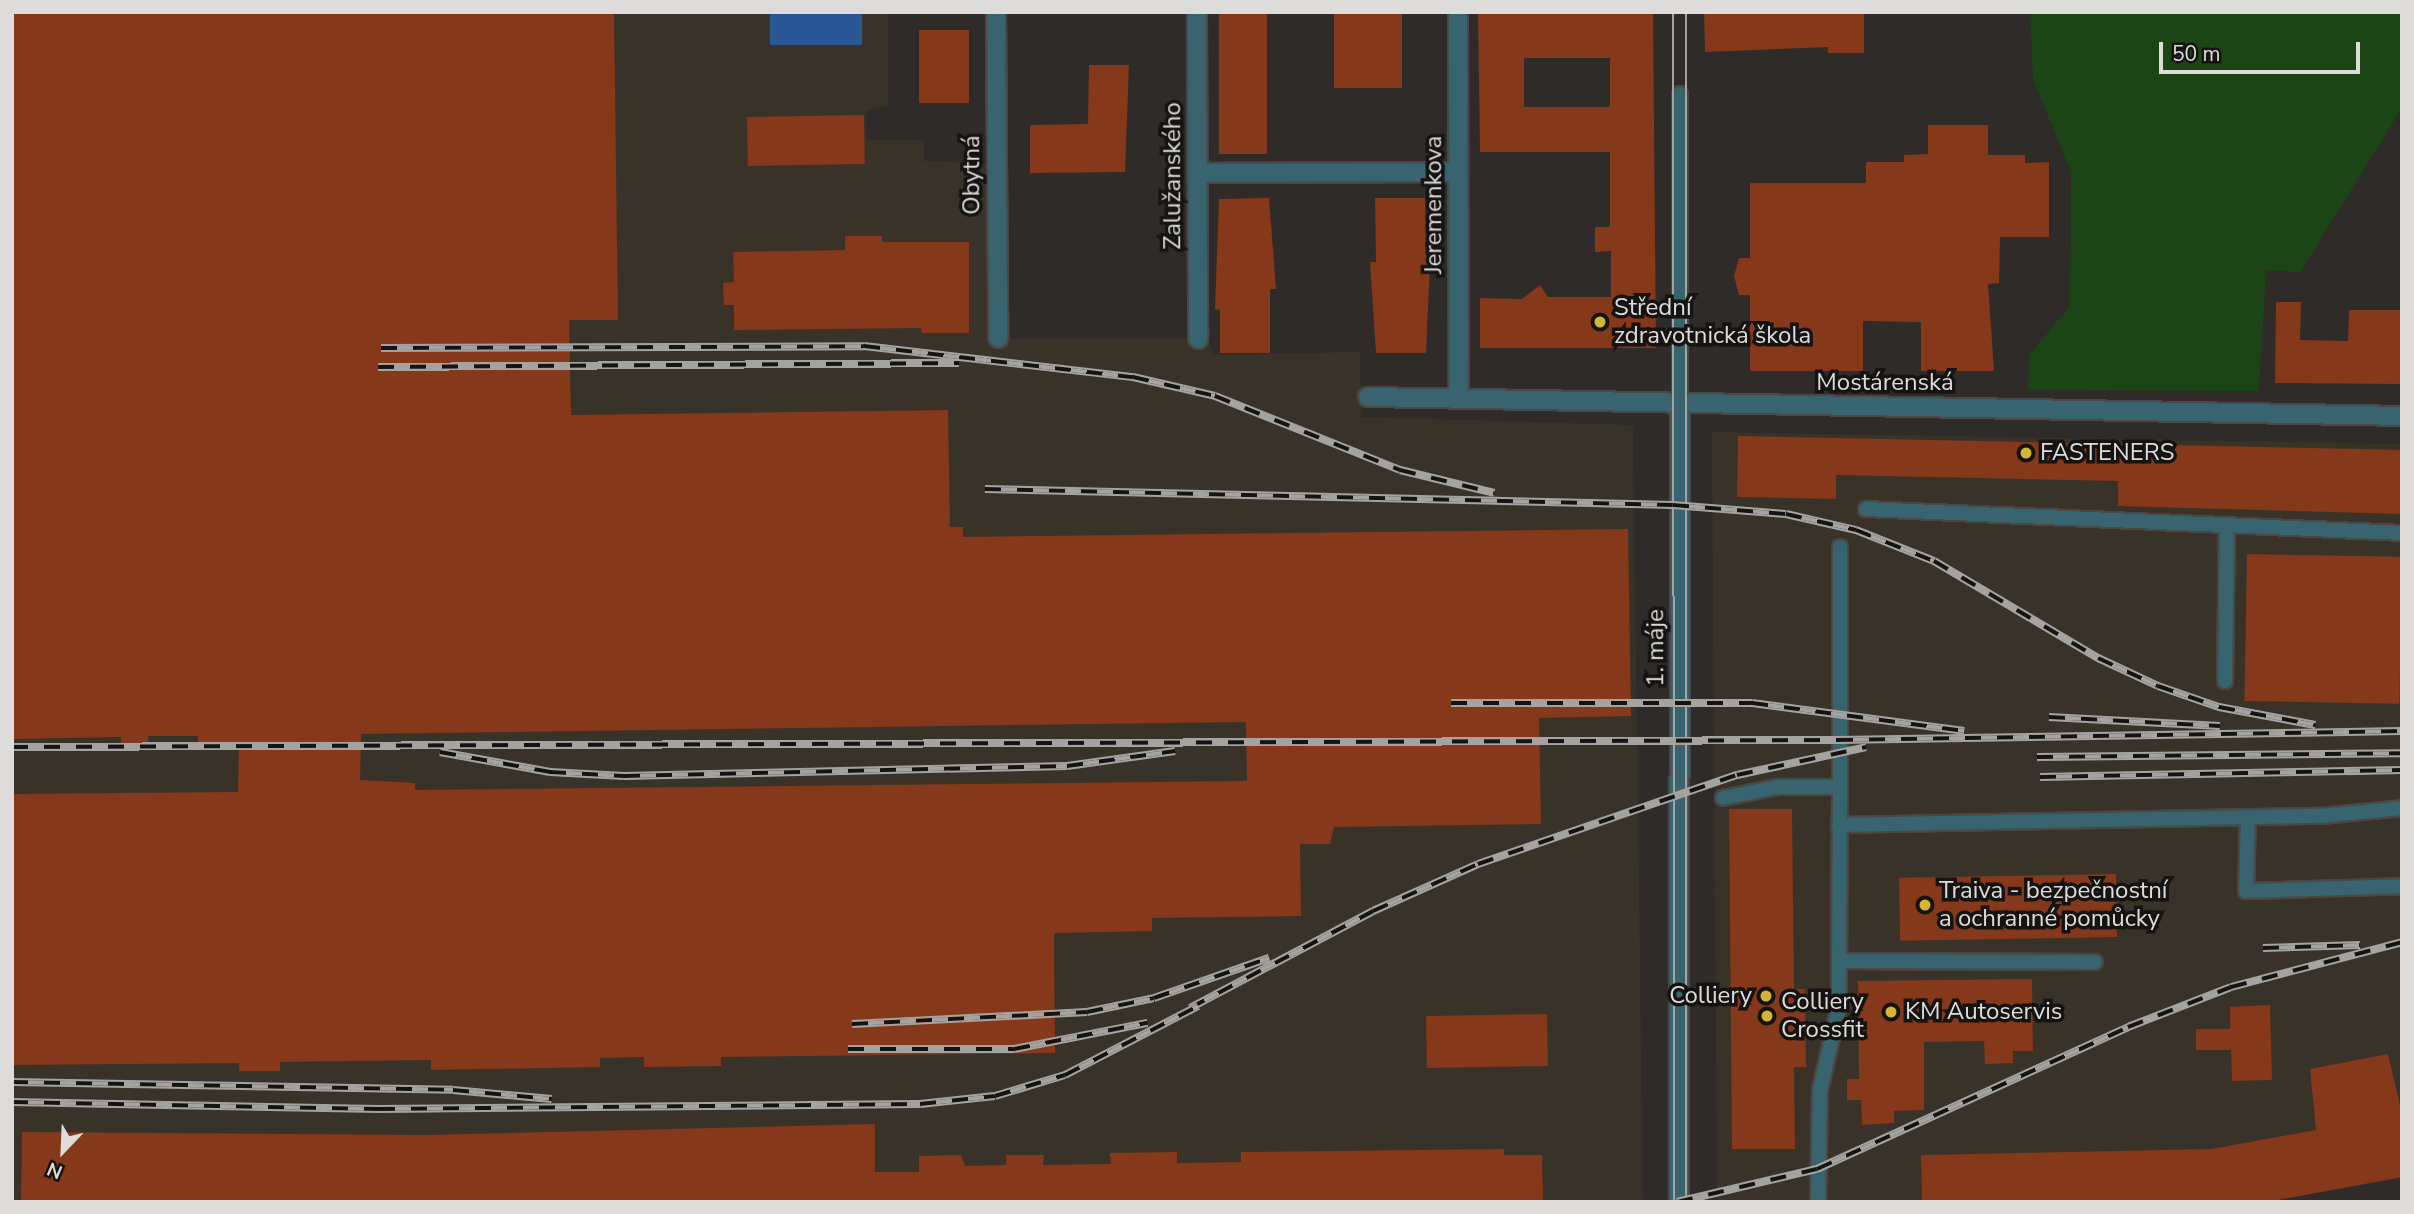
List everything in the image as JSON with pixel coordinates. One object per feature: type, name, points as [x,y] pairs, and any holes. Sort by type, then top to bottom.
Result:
[{"type":"street","name":"Obytná","points":[[996,12],[998,338]]},
{"type":"street","name":"Zalužanského","points":[[1197,12],[1198,339]]},
{"type":"street","name":"Jeremenkova","points":[[1458,12],[1459,398]]},
{"type":"street","points":[[1197,173],[1458,172]]},
{"type":"street","name":"Mostárenská","points":[[1368,397],[1680,406],[2402,416]]},
{"type":"street","name":"1. máje","points":[[1679,1202],[1680,406]]},
{"type":"lane","name":"1. máje","points":[[1680,94],[1680,406]]},
{"type":"lane","points":[[1866,509],[2402,533]]},
{"type":"lane","points":[[2225,681],[2227,525]]},
{"type":"lane","points":[[1818,1202],[1820,1090],[1839,1006],[1840,547]]},
{"type":"lane","points":[[1723,798],[1777,787],[1840,786]]},
{"type":"lane","points":[[1839,825],[2248,817],[2402,807]]},
{"type":"lane","points":[[2248,817],[2246,891],[2402,886]]},
{"type":"lane","points":[[1840,961],[2095,962]]},
{"type":"shaded area","points":[[12,12],[888,12],[888,106],[866,111],[867,140],[924,140],[924,161],[988,163],[989,339],[1198,339],[1208,340],[1214,355],[1360,352],[1361,417],[1633,425],[1643,1202],[12,1202]]},
{"type":"shaded area","points":[[1712,432],[2402,444],[2402,1178],[2268,1202],[1717,1202]]},
{"type":"green space","points":[[2030,12],[2402,12],[2402,108],[2300,272],[2266,270],[2259,391],[2028,390],[2029,355],[2070,306],[2071,172],[2033,79]]},
{"type":"water","points":[[770,12],[862,12],[862,45],[770,45]]},
{"type":"building","points":[[12,12],[614,12],[618,320],[569,320],[571,415],[948,410],[950,527],[963,527],[963,537],[1628,529],[1631,716],[1539,718],[1541,824],[1334,827],[1330,844],[1300,844],[1301,916],[1152,918],[1152,931],[1054,933],[1055,1053],[721,1057],[721,1066],[644,1067],[644,1057],[600,1058],[600,1067],[431,1070],[431,1060],[280,1062],[280,1071],[239,1071],[239,1063],[12,1065],[12,794],[238,792],[239,746],[198,747],[198,736],[148,736],[149,745],[121,745],[121,737],[12,739]],"holes":[[[1246,722],[1247,781],[415,790],[415,783],[360,780],[361,734]]]},
{"type":"building","points":[[1219,12],[1267,12],[1267,154],[1219,154]]},
{"type":"building","points":[[1334,12],[1402,12],[1402,88],[1334,88]]},
{"type":"building","points":[[1478,12],[1653,12],[1656,348],[1480,348],[1480,298],[1522,299],[1540,285],[1548,297],[1611,297],[1611,251],[1595,252],[1595,227],[1610,227],[1610,152],[1480,152]],"holes":[[[1524,58],[1610,58],[1610,107],[1524,107]]]},
{"type":"building","points":[[1704,12],[1864,12],[1864,53],[1828,53],[1828,47],[1705,52]]},
{"type":"building","points":[[919,30],[969,30],[969,103],[919,103]]},
{"type":"building","points":[[1089,65],[1129,65],[1125,172],[1030,173],[1030,125],[1088,124]]},
{"type":"building","points":[[864,115],[865,164],[748,166],[747,117]]},
{"type":"building","points":[[1928,125],[1988,125],[1988,155],[2025,155],[2025,163],[2049,162],[2049,237],[2000,237],[1999,283],[1988,284],[1994,371],[1921,371],[1921,322],[1863,321],[1863,371],[1750,371],[1750,295],[1739,295],[1734,276],[1739,258],[1750,258],[1750,183],[1866,183],[1866,162],[1904,162],[1904,155],[1928,154]]},
{"type":"building","points":[[1269,198],[1276,289],[1270,289],[1270,353],[1220,353],[1220,310],[1215,309],[1219,199]]},
{"type":"building","points":[[1375,198],[1425,198],[1426,241],[1431,241],[1426,353],[1376,353],[1370,262],[1376,262]]},
{"type":"building","points":[[845,236],[882,236],[882,242],[969,242],[969,333],[922,333],[921,328],[734,330],[734,305],[724,305],[723,283],[734,282],[733,252],[845,250]]},
{"type":"building","points":[[2276,302],[2301,302],[2300,340],[2348,341],[2349,310],[2401,310],[2402,384],[2275,383]]},
{"type":"building","points":[[1738,436],[2402,450],[2402,514],[2118,506],[2118,481],[1836,475],[1836,499],[1737,497]]},
{"type":"building","points":[[2247,554],[2402,557],[2399,704],[2244,701]]},
{"type":"building","points":[[1729,809],[1792,809],[1794,989],[1805,989],[1806,1067],[1794,1067],[1795,1149],[1732,1149]]},
{"type":"building","points":[[2116,874],[2117,937],[1900,941],[1899,878]]},
{"type":"building","points":[[2032,979],[2033,1051],[2013,1051],[2013,1063],[1985,1064],[1984,1041],[1924,1042],[1924,1110],[1894,1111],[1894,1123],[1862,1125],[1861,1100],[1847,1100],[1847,1079],[1859,1079],[1858,981]]},
{"type":"building","points":[[2270,1005],[2272,1080],[2232,1081],[2231,1050],[2196,1050],[2196,1029],[2230,1029],[2230,1007]]},
{"type":"building","points":[[1547,1014],[1548,1066],[1427,1068],[1426,1016]]},
{"type":"building","points":[[2388,1054],[2402,1114],[2402,1177],[2267,1202],[1922,1202],[1921,1155],[2212,1149],[2316,1130],[2310,1069]]},
{"type":"building","points":[[875,1124],[875,1172],[919,1172],[919,1156],[961,1155],[965,1166],[1006,1165],[1006,1155],[1044,1155],[1043,1165],[1111,1164],[1110,1153],[1177,1152],[1177,1163],[1241,1162],[1241,1152],[1504,1149],[1504,1155],[1542,1155],[1543,1202],[21,1202],[22,1132],[428,1135]]},
{"type":"tram line","points":[[1673,12],[1674,1202]]},
{"type":"tram line","points":[[1686,12],[1686,1202]]},
{"type":"railway","points":[[381,348],[864,346],[1133,377],[1215,396],[1400,470],[1494,493]]},
{"type":"railway","points":[[378,367],[959,363]]},
{"type":"railway","points":[[985,489],[1673,505],[1786,514],[1856,530],[1934,561],[2098,658],[2158,686],[2219,707],[2315,725]]},
{"type":"railway","points":[[1451,703],[1752,703],[1964,731]]},
{"type":"railway","points":[[2049,717],[2220,726]]},
{"type":"railway","points":[[12,747],[1837,740],[2402,731]]},
{"type":"railway","points":[[1190,1008],[1373,911],[1478,864],[1737,775],[1866,747]]},
{"type":"railway","points":[[440,752],[550,772],[624,776],[1067,766],[1175,751]]},
{"type":"railway","points":[[2037,757],[2402,753]]},
{"type":"railway","points":[[2040,777],[2402,770]]},
{"type":"railway","points":[[1677,1202],[1817,1169],[2128,1027],[2231,987],[2402,942]]},
{"type":"railway","points":[[2263,948],[2360,945]]},
{"type":"railway","points":[[852,1024],[1087,1012],[1154,998],[1269,958]]},
{"type":"railway","points":[[12,1102],[379,1109],[920,1104],[995,1096],[1065,1075],[1198,1006]]},
{"type":"railway","points":[[848,1049],[1014,1049],[1147,1023]]},
{"type":"railway","points":[[12,1082],[453,1090],[552,1099]]},
{"type":"place","name":"Střední zdravotnická škola","points":[[1600,322]]},
{"type":"place","name":"FASTENERS","points":[[2026,453]]},
{"type":"place","name":"Traiva - bezpečnostní a ochranné pomůcky","points":[[1925,905]]},
{"type":"place","name":"Colliery","points":[[1766,996]]},
{"type":"place","name":"KM Autoservis","points":[[1891,1012]]},
{"type":"place","name":"Colliery Crossfit","points":[[1767,1016]]}]
